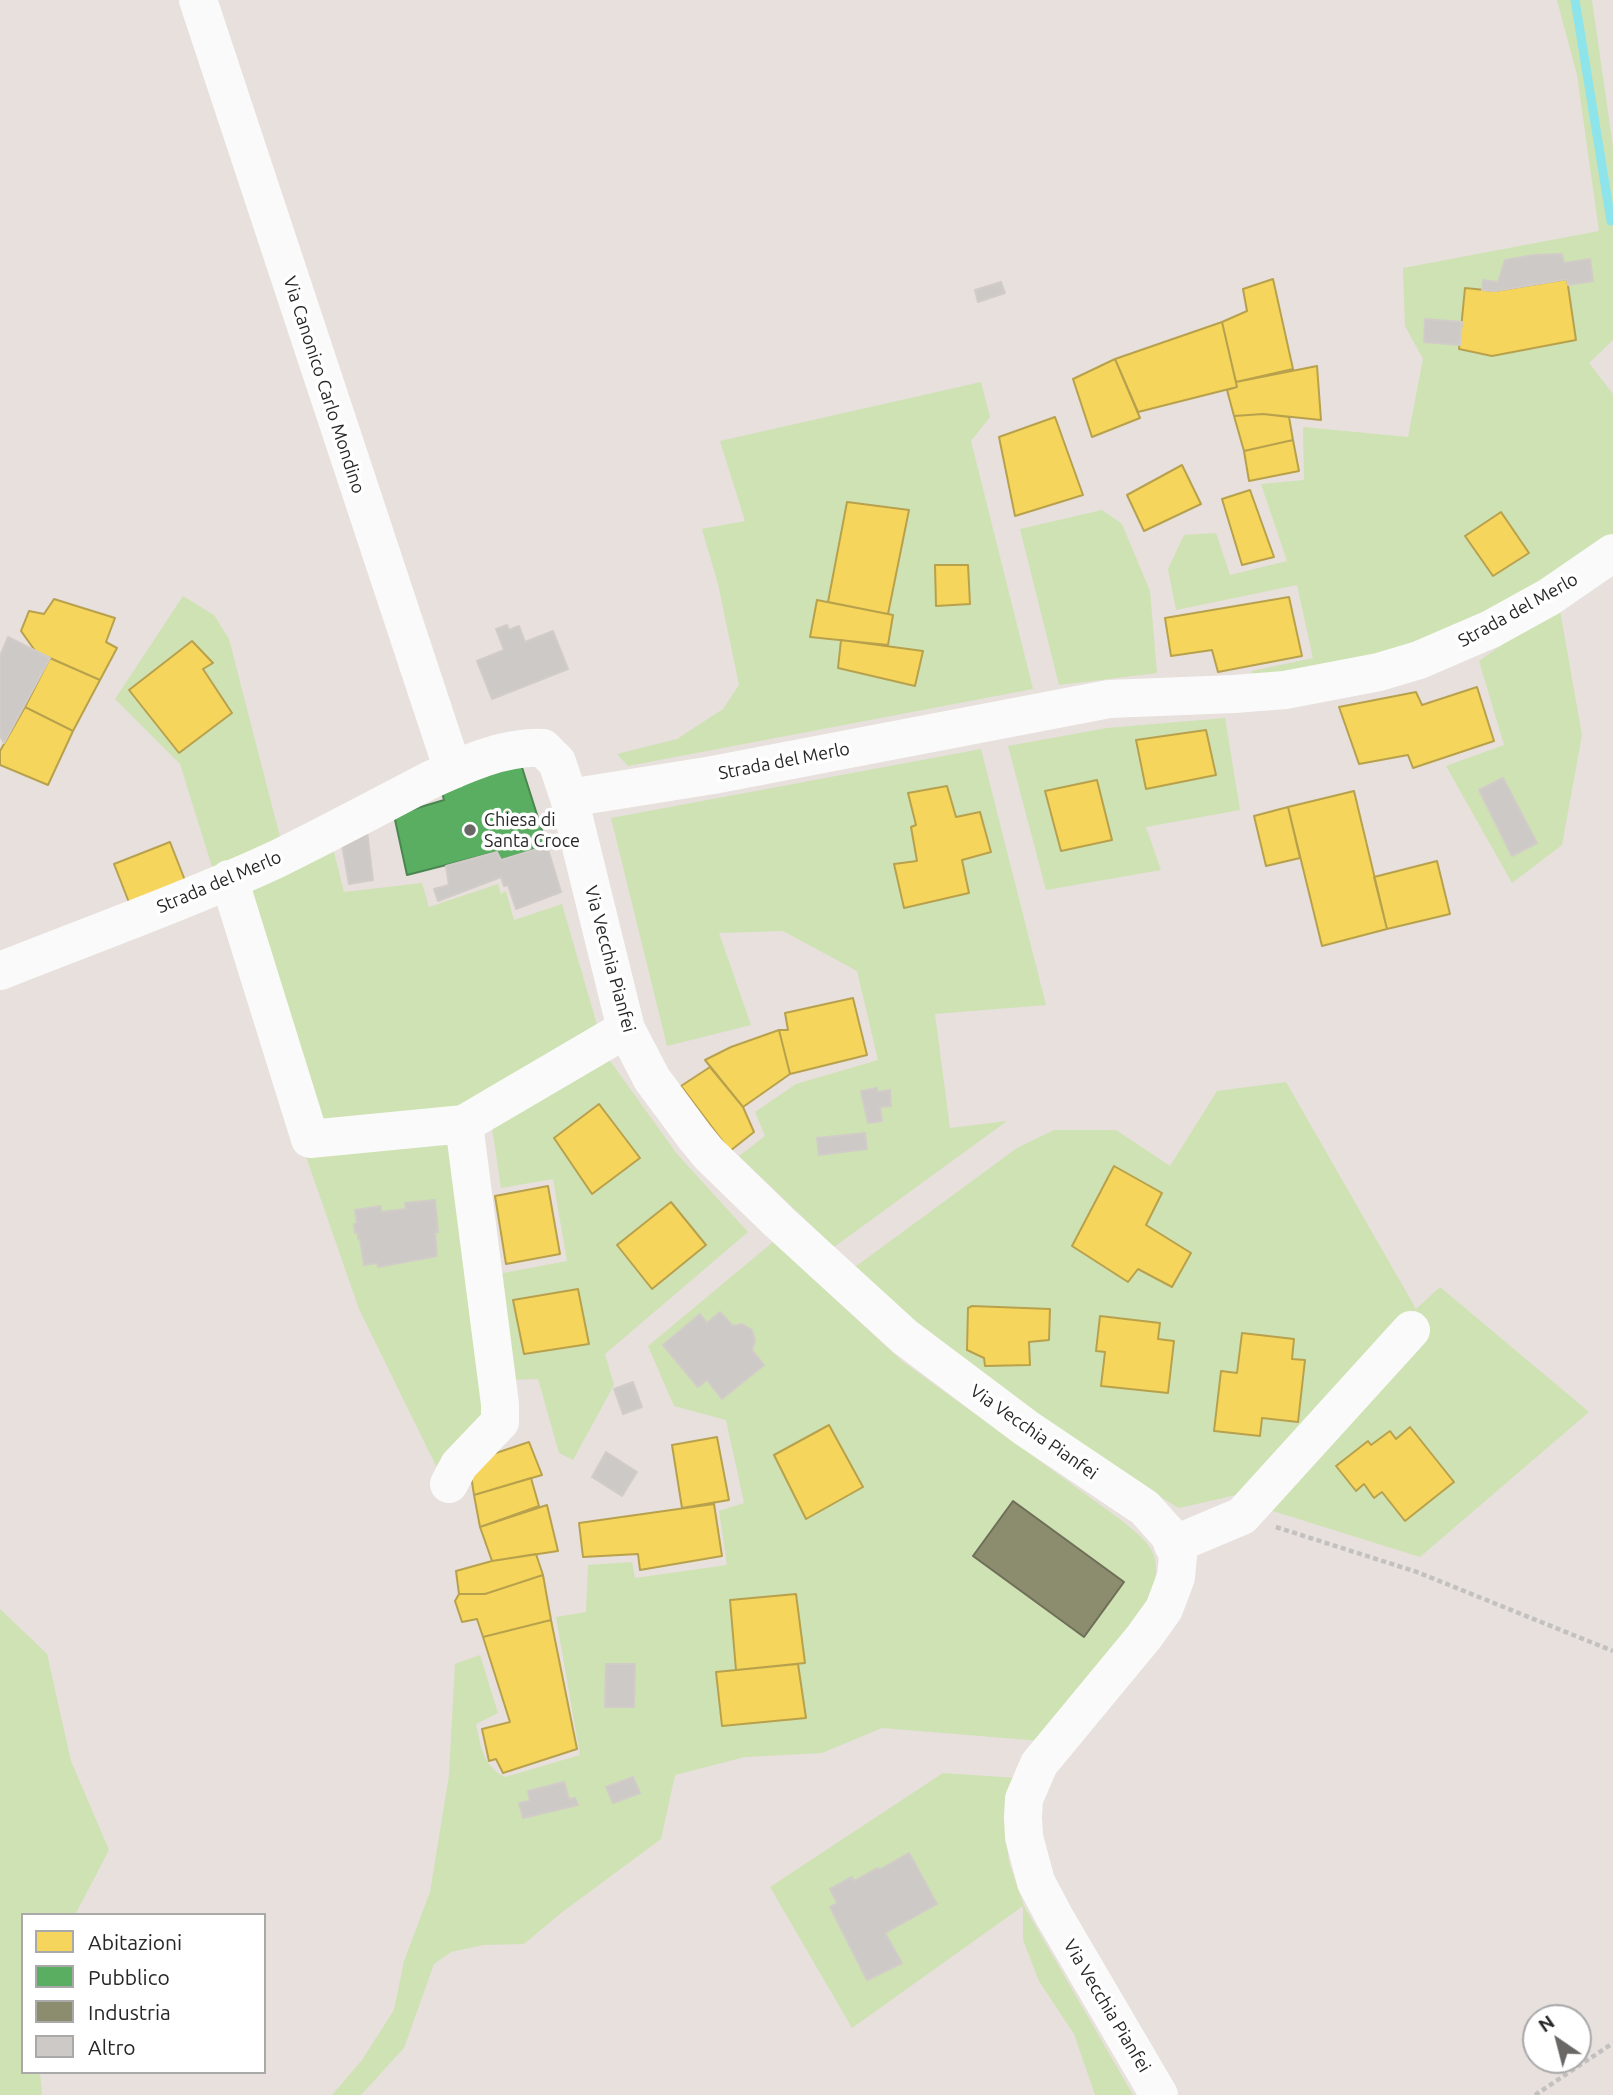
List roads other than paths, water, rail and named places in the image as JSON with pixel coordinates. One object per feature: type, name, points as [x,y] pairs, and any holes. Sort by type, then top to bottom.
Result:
[{"type":"street","name":"Via Canonico Carlo Mondino","points":[[198,0],[453,770]]},
{"type":"street","name":"Strada del Merlo","points":[[0,971],[229,879],[277,858],[453,770],[511,750],[543,747],[557,762],[569,798],[713,775],[1109,699],[1285,690],[1379,672],[1419,660],[1492,629],[1549,597],[1613,553]]},
{"type":"street","name":"Via Vecchia Pianfei","points":[[569,798],[626,1029],[652,1079],[695,1137],[709,1154],[799,1241],[935,1362],[1026,1428],[1145,1508],[1159,1521],[1178,1555],[1176,1577],[1164,1609],[1039,1764],[1024,1799],[1023,1817],[1024,1838],[1036,1882],[1159,2095]]},
{"type":"street","points":[[229,879],[310,1139],[464,1124],[626,1029]]},
{"type":"street","points":[[449,1484],[459,1465],[500,1422],[500,1404],[464,1124]]},
{"type":"street","points":[[1173,1545],[1242,1516],[1411,1331]]},
{"type":"waterway","points":[[1575,0],[1611,221]]},
{"type":"place","name":"Chiesa di Santa Croce","points":[[470,830]]}]
